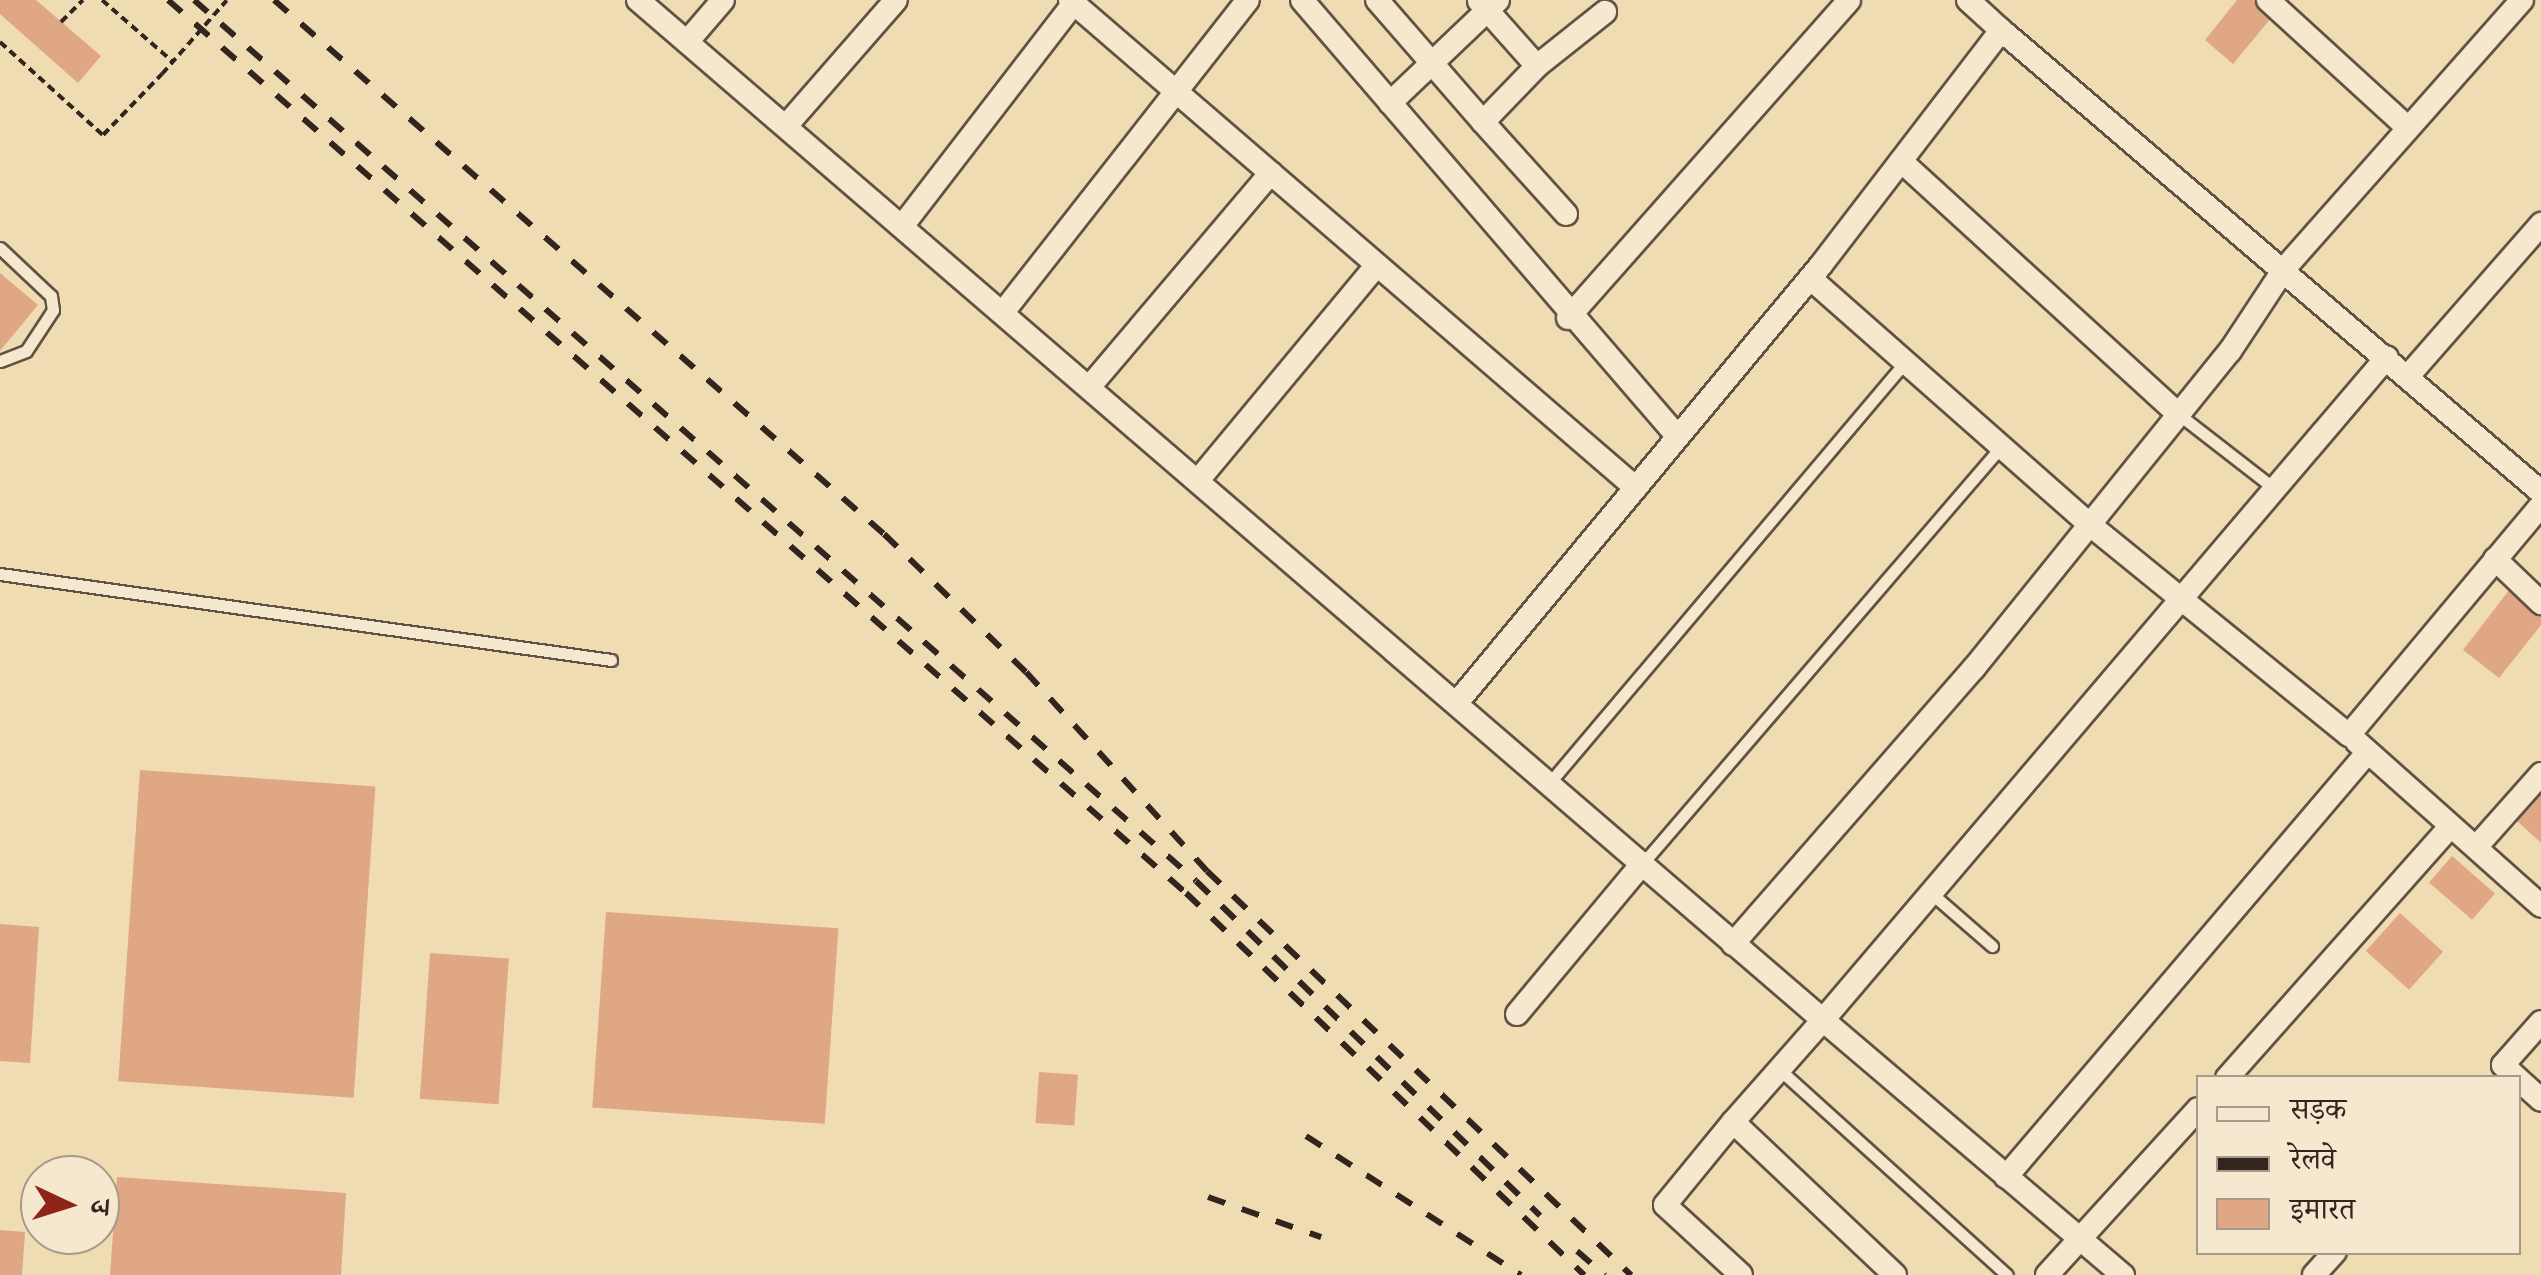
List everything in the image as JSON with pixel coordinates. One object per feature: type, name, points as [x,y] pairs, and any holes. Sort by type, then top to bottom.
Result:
[{"type":"street","points":[[638,0],[1460,699],[1734,944],[2123,1275]]},
{"type":"street","points":[[687,42],[723,0]]},
{"type":"street","points":[[786,126],[896,0]]},
{"type":"street","points":[[1004,311],[1248,0]]},
{"type":"street","points":[[1302,0],[1568,318],[1678,437]]},
{"type":"street","points":[[1377,0],[1566,214]]},
{"type":"street","points":[[1568,318],[1850,0]]},
{"type":"street","points":[[1968,0],[2541,492]]},
{"type":"street","points":[[2268,0],[2406,126]]},
{"type":"street","points":[[1734,944],[2089,524],[2284,269],[2406,126],[2522,0]]},
{"type":"street","points":[[903,226],[1072,2],[1636,488]]},
{"type":"street","points":[[1390,103],[1488,4],[1536,66]]},
{"type":"street","points":[[1483,122],[1536,66],[1606,4]]},
{"type":"street","points":[[1460,699],[1810,278],[2001,30]]},
{"type":"street","points":[[1900,161],[2177,413]]},
{"type":"street","points":[[1090,385],[1271,174]]},
{"type":"street","points":[[2409,376],[2541,224]]},
{"type":"street","points":[[1200,478],[1377,264]]},
{"type":"street","points":[[1810,278],[2089,524],[2478,845],[2541,906]]},
{"type":"street","points":[[1741,1275],[1664,1205],[2387,357]]},
{"type":"street","points":[[2349,736],[2541,506]]},
{"type":"street","points":[[2495,559],[2541,603]]},
{"type":"street","points":[[2006,1178],[2368,752]]},
{"type":"street","points":[[2478,845],[2541,774]]},
{"type":"street","points":[[2230,1075],[2451,826]]},
{"type":"street","points":[[1517,1014],[1643,863]]},
{"type":"street","points":[[2508,1075],[2541,1022]]},
{"type":"street","points":[[2521,1085],[2541,1100]]},
{"type":"street","points":[[2047,1275],[2196,1111]]},
{"type":"street","points":[[1732,1122],[1895,1275]]},
{"type":"street","points":[[2314,1275],[2332,1255]]},
{"type":"lane","points":[[0,248],[51,296],[53,310],[26,351],[0,361]]},
{"type":"lane","points":[[1551,781],[1906,361]]},
{"type":"lane","points":[[2177,413],[2274,489]]},
{"type":"lane","points":[[1643,863],[2000,448]]},
{"type":"lane","points":[[0,574],[612,660]]},
{"type":"lane","points":[[1931,892],[1992,946]]},
{"type":"lane","points":[[1780,1069],[2007,1275]]},
{"type":"path","points":[[61,22],[83,0]]},
{"type":"path","points":[[102,0],[173,62]]},
{"type":"path","points":[[0,42],[102,135],[227,0]]},
{"type":"building","points":[[0,0],[36,0],[101,56],[78,83],[0,14]]},
{"type":"building","points":[[2237,0],[2253,0],[2272,17],[2233,64],[2205,40]]},
{"type":"building","points":[[0,273],[38,305],[0,351]]},
{"type":"building","points":[[2510,589],[2541,614],[2541,625],[2499,678],[2463,650]]},
{"type":"building","points":[[140,770],[375,786],[354,1098],[118,1081]]},
{"type":"building","points":[[2541,792],[2541,843],[2516,820]]},
{"type":"building","points":[[2452,856],[2495,893],[2472,920],[2429,882]]},
{"type":"building","points":[[606,912],[838,928],[825,1124],[592,1108]]},
{"type":"building","points":[[2400,913],[2443,952],[2409,990],[2366,951]]},
{"type":"building","points":[[0,924],[39,927],[30,1063],[0,1061]]},
{"type":"building","points":[[430,953],[509,959],[499,1104],[420,1099]]},
{"type":"building","points":[[1039,1072],[1078,1075],[1074,1126],[1035,1123]]},
{"type":"building","points":[[120,1177],[346,1193],[341,1275],[110,1275],[111,1255],[120,1255]]},
{"type":"building","points":[[0,1230],[20,1232],[22,1275],[0,1275]]},
{"type":"railway","points":[[168,0],[1186,893],[1584,1275]]},
{"type":"railway","points":[[194,0],[1196,881],[1540,1216]]},
{"type":"railway","points":[[274,0],[884,534],[1026,672],[1207,871],[1631,1275]]},
{"type":"railway","points":[[1306,1136],[1521,1275]]},
{"type":"railway","points":[[1208,1197],[1321,1237]]},
{"type":"railway","points":[[1577,1251],[1605,1275]]}]
